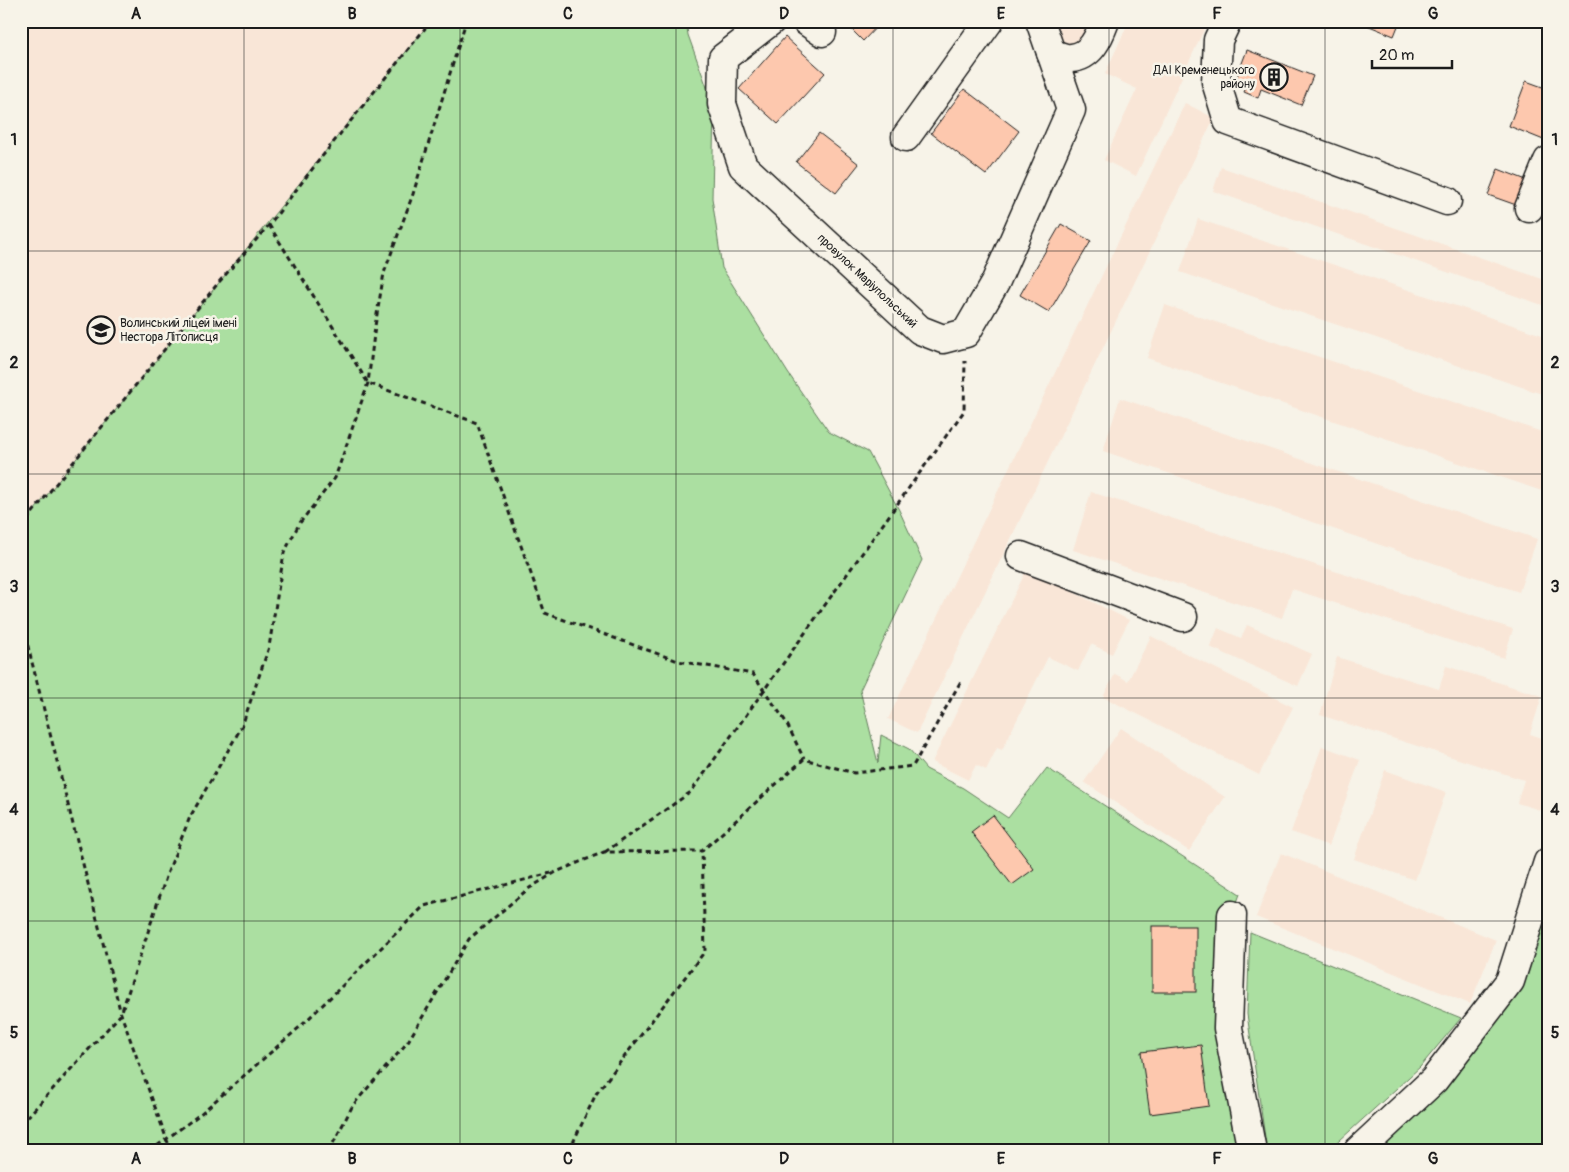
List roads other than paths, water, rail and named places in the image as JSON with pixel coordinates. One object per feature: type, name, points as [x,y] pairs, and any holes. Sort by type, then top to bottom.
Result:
[{"type":"street","name":"провулок Маріупольський","points":[[771,21],[723,58],[722,104],[743,166],[920,330],[944,339],[966,333],[995,283],[1071,110],[1051,53]]},
{"type":"street","points":[[906,137],[989,21]]},
{"type":"street","points":[[1040,21],[1051,53],[1071,58],[1085,53],[1095,45],[1105,21]]},
{"type":"street","points":[[1227,21],[1218,40],[1216,82],[1228,121],[1447,200]]},
{"type":"street","points":[[1529,208],[1548,161]]},
{"type":"street","points":[[1021,556],[1183,617]]},
{"type":"street","points":[[1358,1151],[1434,1080],[1510,981],[1548,862]]},
{"type":"street","points":[[1232,916],[1228,1028],[1252,1151]]},
{"type":"place","name":"ДАІ Кременецького району","points":[[1274,77]]},
{"type":"place","name":"Волинський ліцей імені Нестора Літописця","points":[[101,330]]}]
